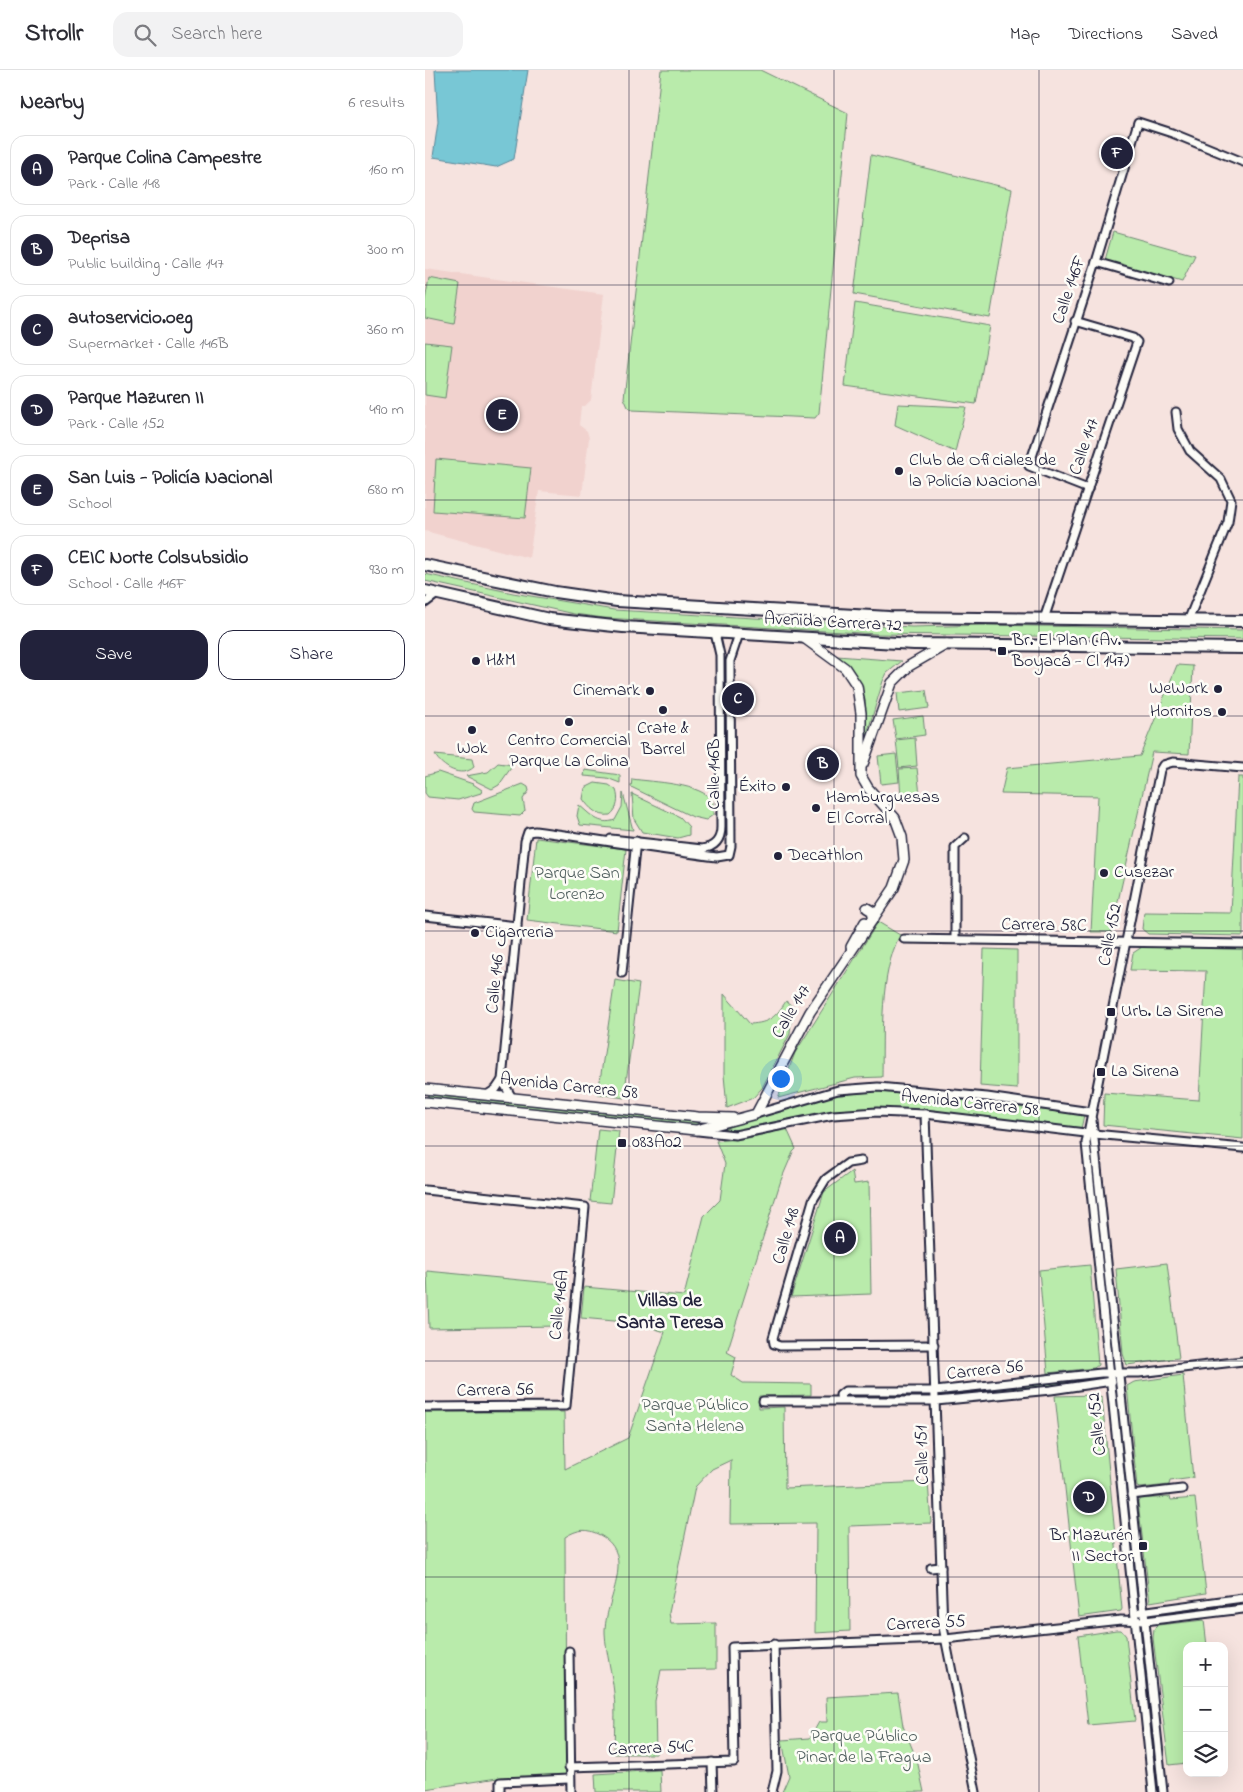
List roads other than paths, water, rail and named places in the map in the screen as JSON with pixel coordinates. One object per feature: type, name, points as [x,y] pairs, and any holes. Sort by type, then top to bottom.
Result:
[{"type":"highway","name":"Avenida Carrera 72","points":[[425,565],[555,592],[617,601],[889,616],[1243,621]]},
{"type":"highway","name":"Avenida Carrera 72","points":[[425,591],[549,618],[587,624],[715,633],[947,644],[1243,648]]},
{"type":"main road","name":"Calle 147","points":[[756,1114],[793,1040],[847,957],[871,913],[894,888],[901,871],[904,849],[899,827],[889,810],[868,788],[861,772],[861,713],[857,686],[845,668],[804,638]]},
{"type":"main road","points":[[861,772],[886,693],[892,683],[909,666],[947,644]]},
{"type":"main road","name":"Avenida Carrera 58","points":[[425,1089],[698,1117],[740,1118]]},
{"type":"main road","name":"Avenida Carrera 58","points":[[425,1102],[696,1130],[756,1114]]},
{"type":"street","name":"Calle 146F","points":[[1088,489],[1029,466],[1075,321],[1096,262],[1138,122],[1172,133],[1243,162]]},
{"type":"street","points":[[1096,262],[1169,283]]},
{"type":"street","name":"Calle 147","points":[[1044,619],[1137,342],[1133,338],[1075,321]]},
{"type":"street","points":[[1176,412],[1178,429],[1190,452],[1221,479],[1231,500],[1228,522],[1188,621]]},
{"type":"street","points":[[425,603],[437,594]]},
{"type":"street","name":"Calle 146B","points":[[636,843],[702,849],[716,843],[719,839],[721,827],[720,650],[715,633]]},
{"type":"street","name":"Calle 146B","points":[[636,843],[717,857],[729,854],[731,846],[731,654],[739,634]]},
{"type":"street","points":[[720,679],[730,679]]},
{"type":"street","name":"Calle 152","points":[[1163,1792],[1119,1376],[1091,1134],[1091,1112],[1158,776],[1163,766],[1173,762],[1243,768]]},
{"type":"street","name":"Calle 146","points":[[502,1080],[525,841],[528,832],[535,831],[636,843]]},
{"type":"street","points":[[955,939],[955,847],[965,838]]},
{"type":"street","points":[[622,973],[636,843]]},
{"type":"street","points":[[425,916],[517,926]]},
{"type":"street","name":"Carrera 58C","points":[[904,939],[1243,944]]},
{"type":"street","points":[[487,1095],[496,1089],[502,1080],[512,1098]]},
{"type":"street","name":"Avenida Carrera 58","points":[[756,1114],[838,1090],[878,1087],[987,1097],[1091,1112]]},
{"type":"street","name":"Avenida Carrera 58","points":[[696,1130],[735,1134],[785,1123],[855,1113],[925,1114],[1091,1134],[1243,1148]]},
{"type":"street","name":"Calle 151","points":[[925,1114],[945,1639],[976,1792]]},
{"type":"street","name":"Calle 152","points":[[1091,1134],[1086,1143],[1108,1373],[1153,1792]]},
{"type":"street","name":"Calle 148","points":[[861,1160],[849,1163],[826,1179],[813,1200],[773,1338],[775,1344],[780,1346],[934,1344]]},
{"type":"street","name":"Calle 146A","points":[[425,1190],[585,1208],[566,1406]]},
{"type":"street","name":"Carrera 56","points":[[763,1401],[936,1401],[1109,1382],[1119,1376],[1243,1361]]},
{"type":"street","name":"Carrera 56","points":[[841,1400],[841,1395],[845,1391],[935,1391],[1108,1373],[1119,1376]]},
{"type":"street","name":"Carrera 56","points":[[425,1407],[566,1406]]},
{"type":"street","points":[[1131,1496],[1182,1490]]},
{"type":"street","points":[[931,1568],[941,1568]]},
{"type":"street","name":"Carrera 55","points":[[1134,1618],[1144,1610],[1243,1598]]},
{"type":"street","name":"Carrera 55","points":[[734,1762],[732,1647],[945,1639],[1134,1618],[1145,1621],[1243,1609]]},
{"type":"street","points":[[772,1792],[777,1771],[774,1644]]},
{"type":"street","points":[[569,1651],[569,1779],[571,1792]]},
{"type":"street","points":[[712,1762],[713,1792]]},
{"type":"street","name":"Carrera 54C","points":[[569,1767],[734,1762]]},
{"type":"street","points":[[500,1792],[500,1782],[569,1779]]},
{"type":"water","points":[[435,70],[528,70],[514,159],[496,167],[433,157],[438,122]]},
{"type":"place","name":"CEIC Norte Colsubsidio","points":[[1117,153]]},
{"type":"place","name":"San Luis - Policía Nacional","points":[[502,415]]},
{"type":"place","name":"Club de Oficiales de la Policía Nacional","points":[[899,471]]},
{"type":"place","name":"Br. El Plan (Av. Boyacá - Cl 147)","points":[[1002,651]]},
{"type":"place","name":"H&M","points":[[476,661]]},
{"type":"place","name":"WeWork","points":[[1218,689]]},
{"type":"place","name":"Cinemark","points":[[650,691]]},
{"type":"place","name":"autoservicio.oeg","points":[[738,699]]},
{"type":"place","name":"Crate & Barrel","points":[[663,710]]},
{"type":"place","name":"Hornitos","points":[[1222,712]]},
{"type":"place","name":"Centro Comercial Parque La Colina","points":[[569,722]]},
{"type":"place","name":"Wok","points":[[472,730]]},
{"type":"place","name":"Deprisa","points":[[823,764]]},
{"type":"place","name":"Éxito","points":[[786,787]]},
{"type":"place","name":"Hamburguesas El Corral","points":[[816,808]]},
{"type":"place","name":"Decathlon","points":[[778,856]]},
{"type":"place","name":"Cusezar","points":[[1104,873]]},
{"type":"place","name":"Cigarreria","points":[[475,933]]},
{"type":"place","name":"Urb. La Sirena","points":[[1111,1012]]},
{"type":"place","name":"La Sirena","points":[[1101,1072]]},
{"type":"place","name":"083A02","points":[[622,1143]]},
{"type":"place","name":"Parque Colina Campestre","points":[[840,1238]]},
{"type":"place","name":"Parque Mazuren II","points":[[1089,1497]]},
{"type":"place","name":"Br Mazurén II Sector","points":[[1143,1546]]},
{"type":"district","name":"Villas de Santa Teresa","points":[[670,1312]]},
{"type":"park label","name":"Parque San Lorenzo","points":[[577,884]]},
{"type":"park label","name":"Parque Público Santa Helena","points":[[695,1416]]},
{"type":"park label","name":"Parque Público Pinar de la Fragua","points":[[864,1747]]}]
